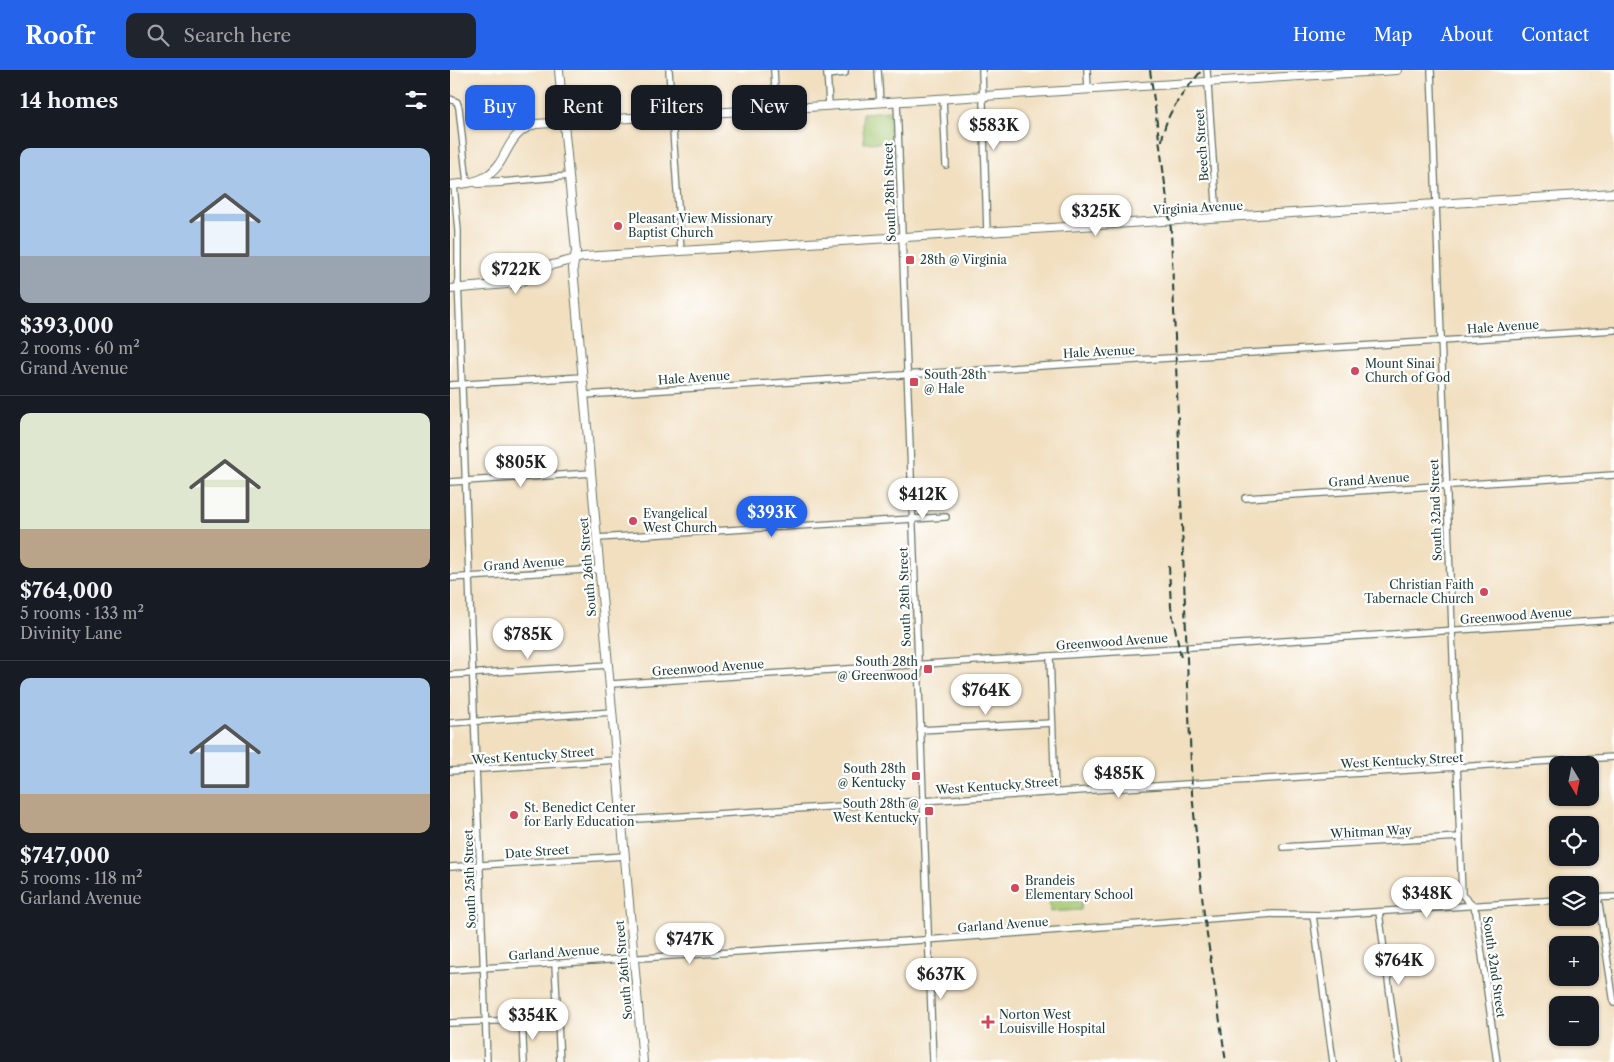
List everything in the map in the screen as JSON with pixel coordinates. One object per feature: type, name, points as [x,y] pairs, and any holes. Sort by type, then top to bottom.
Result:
[{"type":"main road","name":"South 26th Street","points":[[559,70],[560,85]]},
{"type":"main road","points":[[807,107],[1208,82],[1309,73],[1397,70]]},
{"type":"main road","points":[[467,183],[492,173],[500,163],[509,144],[523,129],[536,124],[545,123]]},
{"type":"main road","name":"South 26th Street","points":[[565,130],[576,252],[573,268],[643,1062]]},
{"type":"main road","points":[[452,185],[501,182]]},
{"type":"main road","name":"Virginia Avenue","points":[[454,289],[518,283],[548,266],[574,260],[1614,193]]},
{"type":"street","points":[[669,70],[670,85]]},
{"type":"street","points":[[774,70],[775,85]]},
{"type":"street","points":[[829,105],[827,72],[845,73],[845,70]]},
{"type":"street","points":[[878,70],[880,102]]},
{"type":"street","points":[[982,70],[987,232]]},
{"type":"street","points":[[1087,70],[1088,89]]},
{"type":"street","name":"Beech Street","points":[[1208,70],[1217,218]]},
{"type":"street","name":"South 32nd Street","points":[[1430,70],[1450,630],[1462,895],[1473,906],[1497,1062]]},
{"type":"street","points":[[943,98],[946,165]]},
{"type":"street","points":[[450,99],[457,102],[462,126],[467,183]]},
{"type":"street","name":"South 28th Street","points":[[897,101],[933,1062]]},
{"type":"street","points":[[673,130],[681,252]]},
{"type":"street","points":[[501,182],[569,176]]},
{"type":"street","name":"South 25th Street","points":[[452,185],[458,231],[454,289],[462,385],[486,1062]]},
{"type":"street","name":"Hale Avenue","points":[[584,395],[1614,330]]},
{"type":"street","points":[[450,386],[583,377]]},
{"type":"street","points":[[450,482],[592,473]]},
{"type":"street","name":"Grand Avenue","points":[[1245,498],[1614,475]]},
{"type":"street","points":[[597,538],[946,517]]},
{"type":"street","name":"Grand Avenue","points":[[450,578],[600,569]]},
{"type":"street","name":"Greenwood Avenue","points":[[611,684],[1614,620]]},
{"type":"street","points":[[1050,656],[1055,792]]},
{"type":"street","points":[[450,675],[608,665]]},
{"type":"street","points":[[450,723],[612,712]]},
{"type":"street","points":[[920,730],[1052,723]]},
{"type":"street","name":"West Kentucky Street","points":[[622,820],[1614,758]]},
{"type":"street","name":"West Kentucky Street","points":[[450,771],[617,760]]},
{"type":"street","name":"Whitman Way","points":[[1283,848],[1460,837]]},
{"type":"street","name":"Date Street","points":[[450,867],[625,856]]},
{"type":"street","points":[[1599,898],[1614,897]]},
{"type":"street","name":"Garland Avenue","points":[[450,970],[928,940],[1258,915],[1379,912],[1549,901]]},
{"type":"street","points":[[1599,905],[1614,1003]]},
{"type":"street","points":[[1379,912],[1399,1062]]},
{"type":"street","points":[[1313,915],[1334,1062]]},
{"type":"street","points":[[555,963],[560,1062]]},
{"type":"street","points":[[450,1023],[557,1018]]},
{"type":"street","points":[[522,1020],[524,1062]]},
{"type":"green space","points":[[889,111],[890,142],[864,143],[862,113]]},
{"type":"green space","points":[[1082,895],[1081,910],[1050,912],[1049,896]]},
{"type":"railway","points":[[1150,70],[1171,230],[1192,793],[1204,915],[1226,1062]]},
{"type":"railway","points":[[1162,141],[1171,111],[1202,70]]},
{"type":"railway","points":[[1169,566],[1171,607],[1181,658]]},
{"type":"place","name":"Pleasant View Missionary Baptist Church","points":[[618,226]]},
{"type":"place","name":"28th @ Virginia","points":[[910,260]]},
{"type":"place","name":"Mount Sinai Church of God","points":[[1355,371]]},
{"type":"place","name":"South 28th @ Hale","points":[[914,382]]},
{"type":"place","name":"Evangelical West Church","points":[[633,521]]},
{"type":"place","name":"Christian Faith Tabernacle Church","points":[[1484,592]]},
{"type":"place","name":"South 28th @ Greenwood","points":[[928,669]]},
{"type":"place","name":"South 28th @ Kentucky","points":[[916,776]]},
{"type":"place","name":"South 28th @ West Kentucky","points":[[929,811]]},
{"type":"place","name":"St. Benedict Center for Early Education","points":[[514,815]]},
{"type":"place","name":"Brandeis Elementary School","points":[[1015,888]]},
{"type":"place","name":"Norton West Louisville Hospital","points":[[988,1022]]}]
